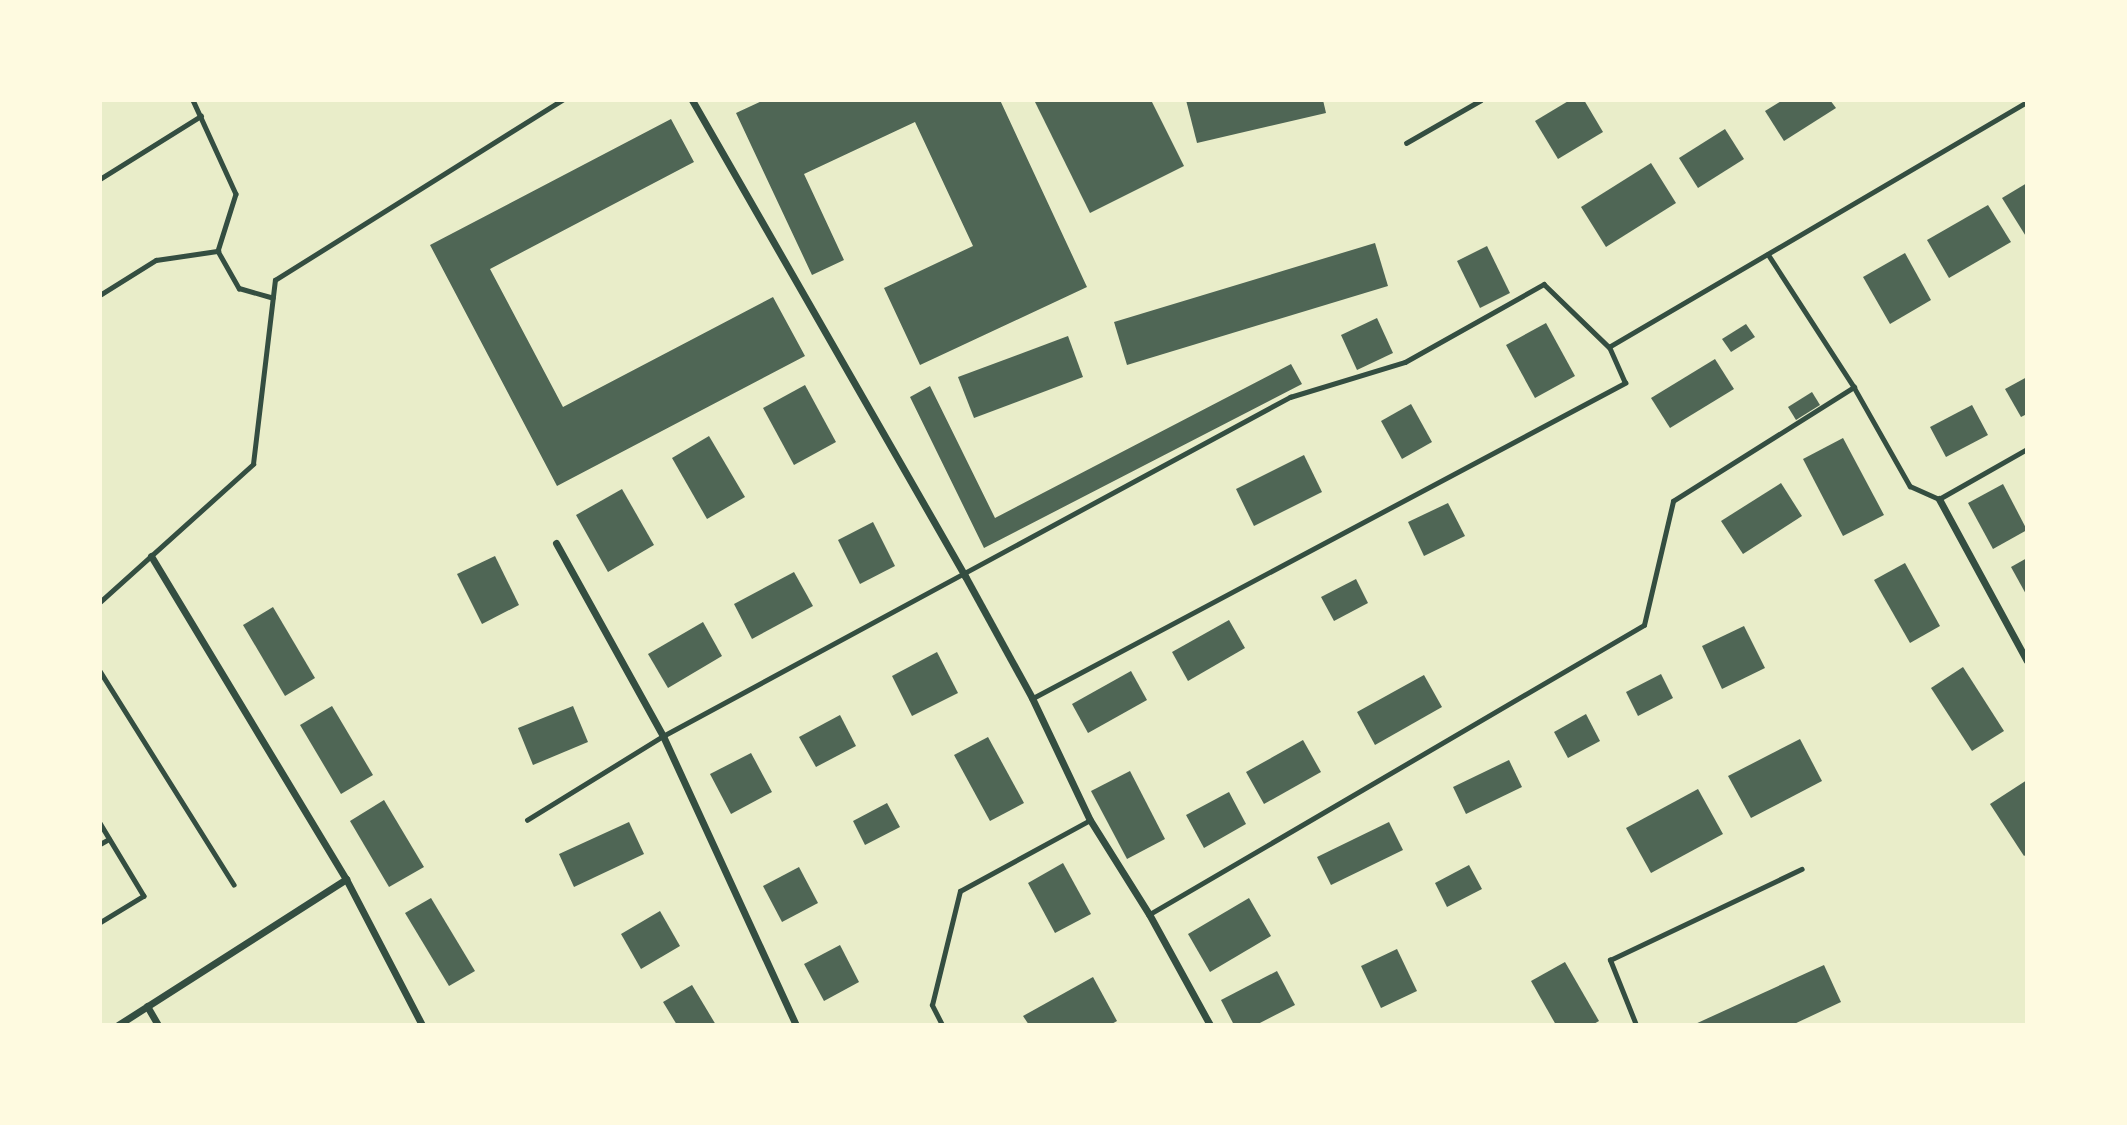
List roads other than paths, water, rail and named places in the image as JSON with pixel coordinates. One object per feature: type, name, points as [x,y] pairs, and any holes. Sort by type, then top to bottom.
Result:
[{"type":"street","points":[[692,100],[965,576],[1032,698],[1090,820],[1149,914],[1210,1025]]},
{"type":"street","points":[[1939,499],[2027,661]]},
{"type":"street","points":[[556,543],[663,736],[796,1025]]},
{"type":"street","points":[[151,556],[346,879],[422,1025]]},
{"type":"street","points":[[118,1025],[346,879]]},
{"type":"street","points":[[147,1006],[158,1025]]},
{"type":"lane","points":[[193,100],[236,194],[218,251],[239,288],[273,298]]},
{"type":"lane","points":[[100,602],[253,464],[275,280],[562,100]]},
{"type":"lane","points":[[1406,143],[1480,100]]},
{"type":"lane","points":[[1609,347],[2027,102]]},
{"type":"lane","points":[[100,179],[201,116]]},
{"type":"lane","points":[[100,295],[156,260],[218,251]]},
{"type":"lane","points":[[1768,254],[1854,387],[1910,486],[1939,499],[2027,449]]},
{"type":"lane","points":[[527,820],[663,736],[965,576],[1290,397],[1405,362],[1544,284],[1609,347],[1625,383],[1032,698]]},
{"type":"lane","points":[[1149,914],[1644,625],[1673,501],[1854,387]]},
{"type":"lane","points":[[100,671],[234,885]]},
{"type":"lane","points":[[943,1025],[932,1005],[960,891],[1090,820]]},
{"type":"lane","points":[[100,823],[144,896],[100,923]]},
{"type":"lane","points":[[100,845],[109,839]]},
{"type":"lane","points":[[1636,1025],[1610,960],[1802,869]]}]
